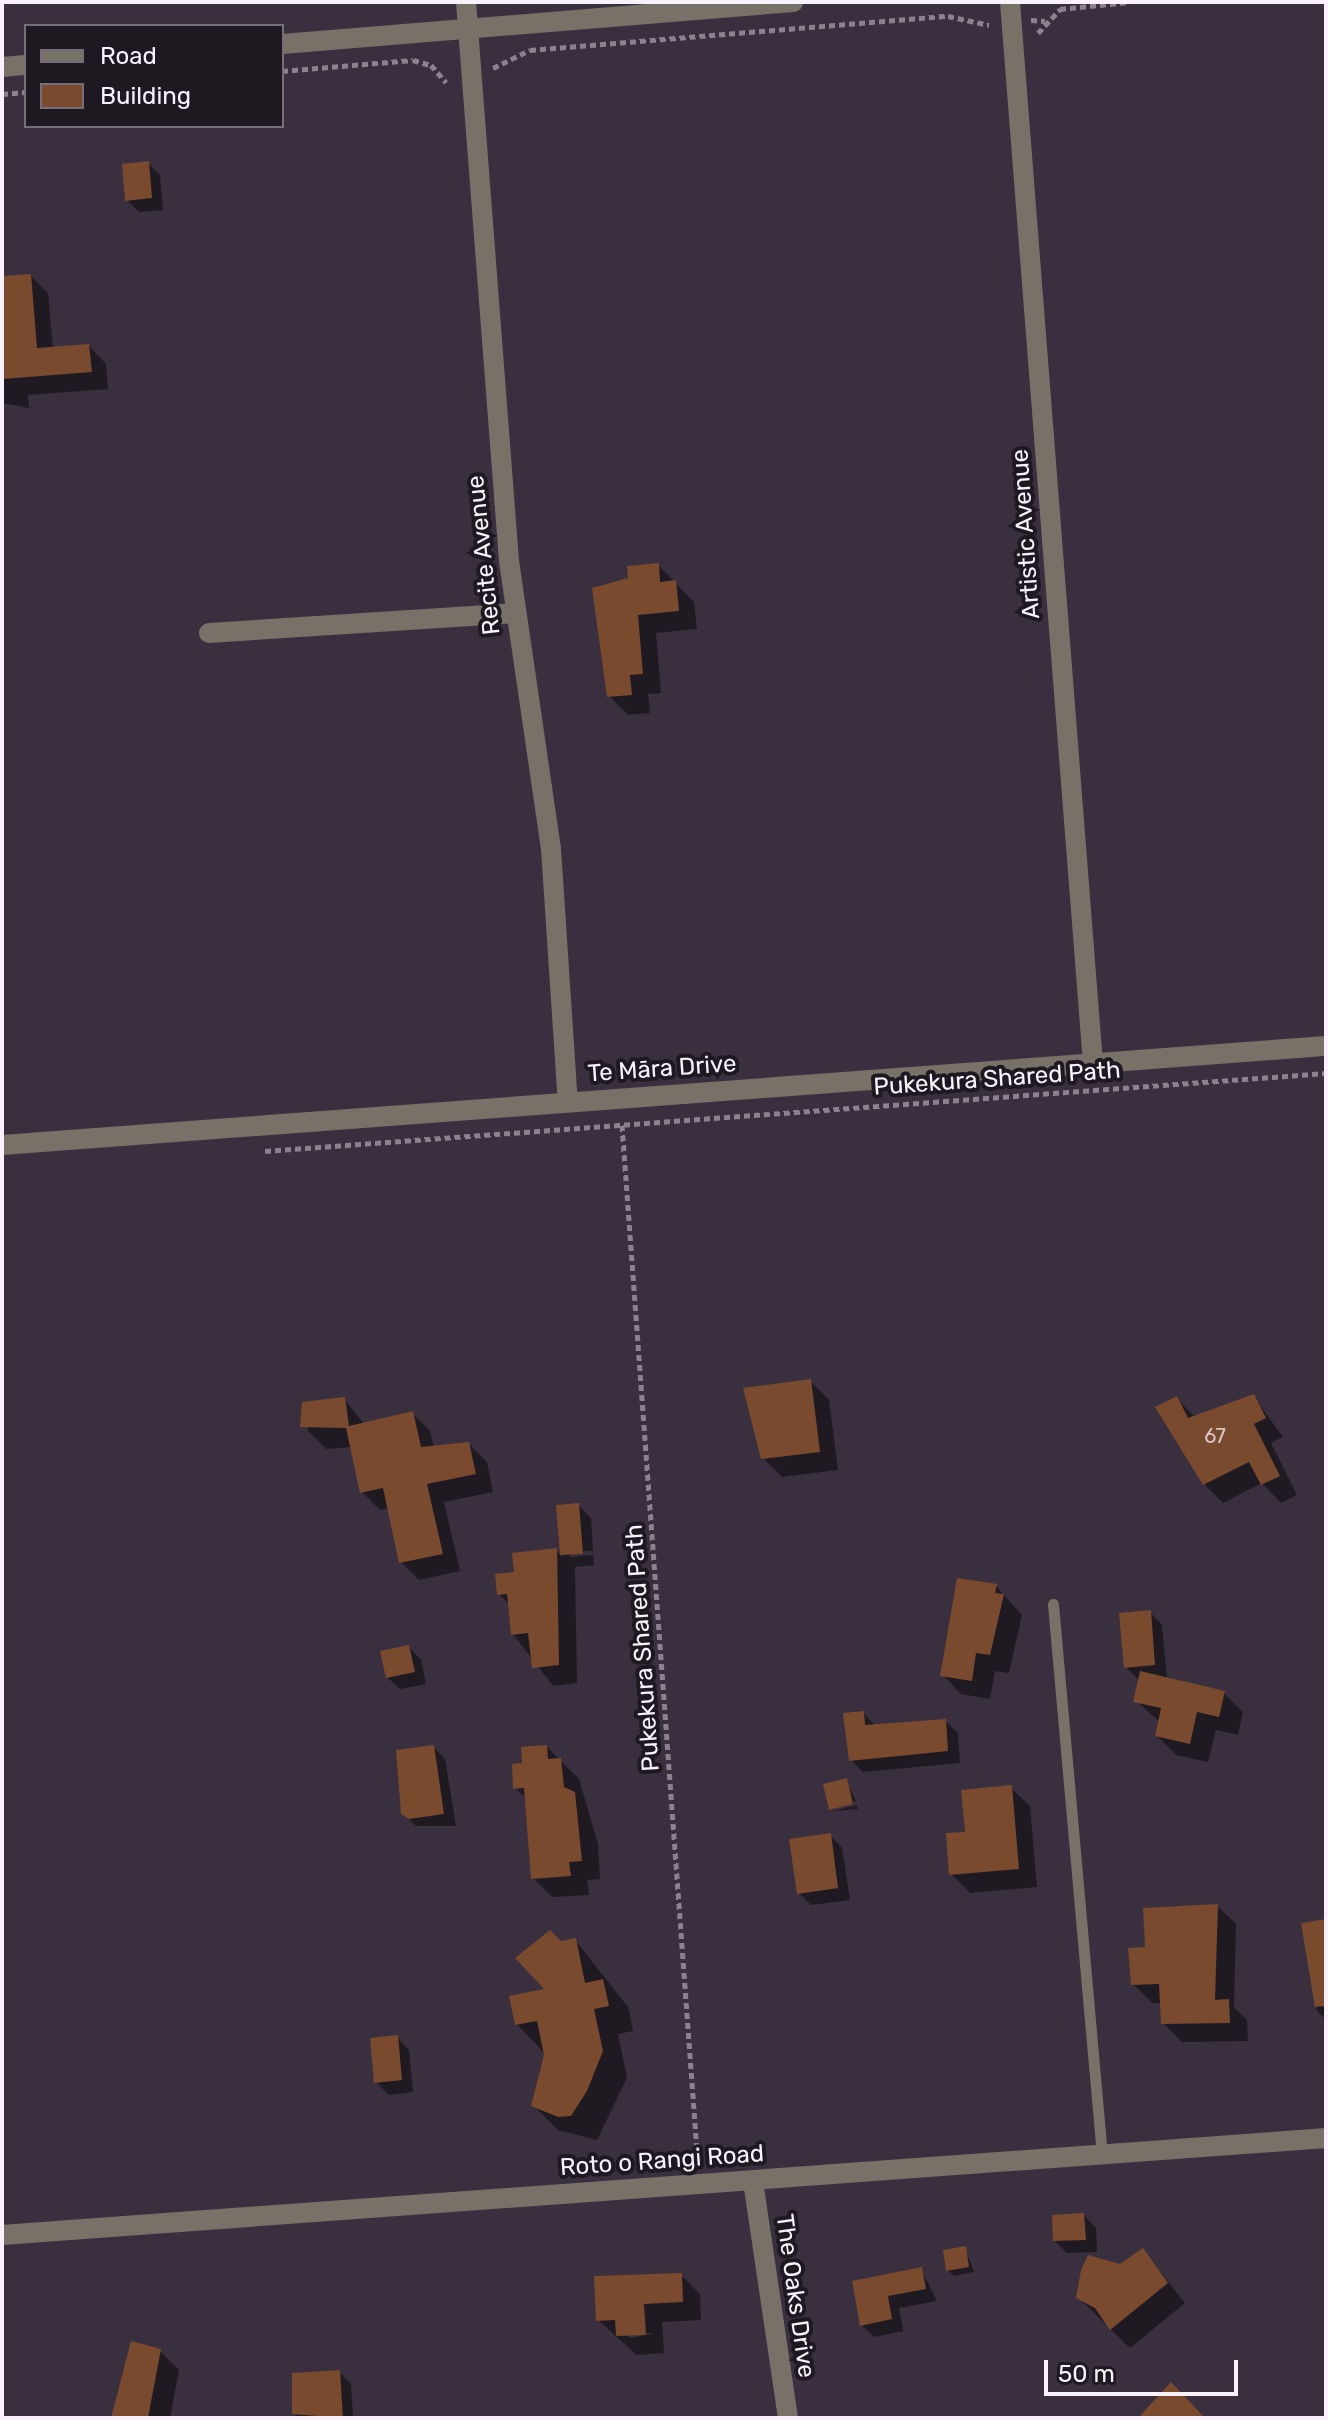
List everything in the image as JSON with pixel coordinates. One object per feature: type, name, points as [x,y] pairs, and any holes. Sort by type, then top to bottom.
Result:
[{"type":"street","name":"Recite Avenue","points":[[466,2],[515,613],[551,849],[568,1102]]},
{"type":"street","points":[[284,44],[793,2]]},
{"type":"street","name":"Artistic Avenue","points":[[1010,2],[1093,1063]]},
{"type":"street","points":[[2,67],[24,65]]},
{"type":"street","points":[[209,633],[515,613]]},
{"type":"street","name":"Te Māra Drive","points":[[2,1145],[1326,1046]]},
{"type":"street","name":"Roto o Rangi Road","points":[[2,2235],[1326,2138]]},
{"type":"street","name":"The Oaks Drive","points":[[753,2181],[788,2418]]},
{"type":"lane","points":[[1053,1604],[1102,2155]]},
{"type":"path","points":[[1038,33],[1045,21],[1071,7],[1129,2]]},
{"type":"path","points":[[487,69],[530,50],[948,16],[994,23]]},
{"type":"path","points":[[1031,20],[1045,21]]},
{"type":"path","points":[[284,71],[413,60],[431,65],[446,82]]},
{"type":"path","points":[[2,94],[24,92]]},
{"type":"path","name":"Pukekura Shared Path","points":[[265,1151],[1326,1073]]},
{"type":"path","name":"Pukekura Shared Path","points":[[622,1125],[699,2169]]},
{"type":"building","points":[[149,161],[152,198],[125,201],[122,164]]},
{"type":"building","points":[[31,274],[37,348],[89,344],[92,372],[2,379],[2,276]]},
{"type":"building","points":[[659,563],[660,582],[676,580],[679,611],[638,615],[643,674],[630,675],[632,695],[607,697],[592,588],[628,578],[627,566]]},
{"type":"building","points":[[811,1379],[820,1452],[761,1459],[743,1388]]},
{"type":"building","points":[[1254,1394],[1266,1418],[1254,1424],[1280,1476],[1261,1485],[1249,1462],[1203,1485],[1155,1407],[1177,1396],[1188,1418]]},
{"type":"building","points":[[345,1397],[349,1426],[413,1411],[421,1447],[469,1442],[476,1474],[427,1484],[443,1554],[399,1563],[383,1488],[360,1493],[346,1428],[300,1427],[302,1402]]},
{"type":"building","points":[[579,1503],[583,1554],[560,1555],[556,1505]]},
{"type":"building","points":[[557,1548],[559,1665],[532,1668],[528,1633],[511,1635],[507,1594],[497,1595],[495,1574],[514,1572],[512,1553]]},
{"type":"building","points":[[957,1578],[997,1584],[995,1593],[1004,1594],[990,1655],[976,1653],[972,1681],[940,1676]]},
{"type":"building","points":[[1151,1610],[1155,1665],[1124,1668],[1119,1613]]},
{"type":"building","points":[[409,1645],[415,1672],[386,1678],[380,1651]]},
{"type":"building","points":[[1140,1671],[1225,1691],[1219,1717],[1197,1712],[1190,1744],[1155,1736],[1161,1708],[1133,1702]]},
{"type":"building","points":[[864,1711],[865,1725],[946,1719],[948,1751],[849,1761],[843,1713]]},
{"type":"building","points":[[434,1745],[444,1814],[409,1819],[401,1814],[396,1750]]},
{"type":"building","points":[[547,1745],[548,1759],[561,1758],[564,1787],[575,1792],[582,1861],[569,1862],[571,1876],[531,1879],[524,1788],[513,1789],[512,1764],[522,1763],[521,1747]]},
{"type":"building","points":[[847,1778],[853,1804],[829,1810],[823,1784]]},
{"type":"building","points":[[1012,1785],[1019,1869],[949,1875],[946,1833],[965,1832],[961,1790]]},
{"type":"building","points":[[831,1833],[838,1888],[797,1894],[789,1839]]},
{"type":"building","points":[[1218,1904],[1215,2000],[1229,1999],[1230,2023],[1161,2024],[1159,1984],[1131,1985],[1128,1948],[1145,1947],[1143,1908]]},
{"type":"building","points":[[1326,1919],[1326,2006],[1315,2007],[1301,1923]]},
{"type":"building","points":[[550,1930],[561,1941],[576,1938],[585,1983],[603,1979],[609,2006],[594,2009],[603,2051],[587,2091],[571,2116],[558,2117],[531,2106],[544,2055],[537,2021],[515,2025],[509,1996],[544,1989],[515,1958]]},
{"type":"building","points":[[398,2035],[402,2080],[374,2083],[370,2038]]},
{"type":"building","points":[[1084,2213],[1086,2240],[1053,2241],[1052,2215]]},
{"type":"building","points":[[966,2246],[969,2267],[946,2271],[943,2250]]},
{"type":"building","points":[[1143,2248],[1168,2283],[1110,2330],[1095,2308],[1076,2298],[1081,2270],[1088,2255],[1120,2264]]},
{"type":"building","points":[[922,2267],[926,2289],[888,2296],[892,2319],[860,2326],[852,2281]]},
{"type":"building","points":[[682,2273],[683,2302],[644,2304],[646,2335],[616,2336],[615,2320],[596,2321],[594,2276]]},
{"type":"building","points":[[131,2341],[161,2349],[148,2418],[111,2418]]},
{"type":"building","points":[[340,2370],[343,2418],[292,2414],[292,2373]]},
{"type":"building","points":[[1171,2382],[1205,2418],[1138,2418]]}]
